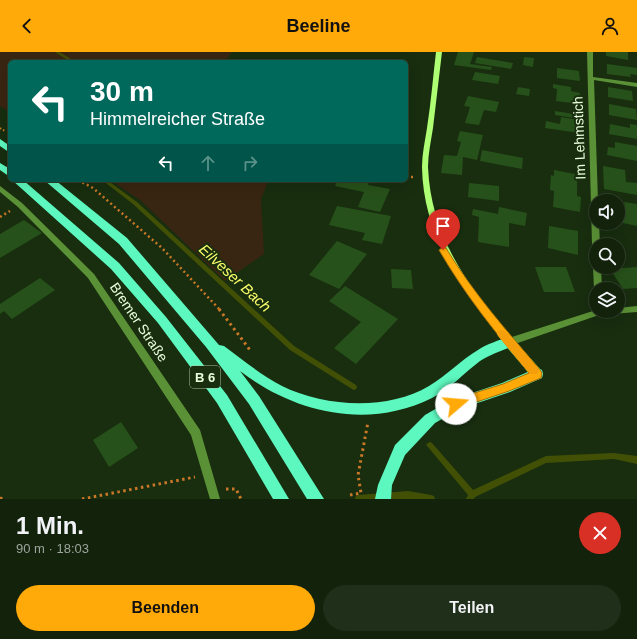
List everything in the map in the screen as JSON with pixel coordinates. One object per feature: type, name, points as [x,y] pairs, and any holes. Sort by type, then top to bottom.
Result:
[{"type":"highway","points":[[0,142],[8,148]]},
{"type":"highway","points":[[0,166],[8,172]]},
{"type":"highway","name":"B 6","points":[[19,182],[115,266],[162,320],[222,400],[281,499]]},
{"type":"highway","name":"B 6","points":[[51,182],[123,241],[210,344],[254,400],[316,499]]},
{"type":"highway","points":[[210,344],[278,390],[318,404],[340,408],[370,408],[390,407],[427,394],[484,352],[509,342]]},
{"type":"highway","points":[[384,492],[400,450],[430,419],[456,404],[505,388],[537,374]]},
{"type":"main road","points":[[439,52],[425,167],[427,194],[433,225],[443,250],[459,278],[509,342],[537,374]]},
{"type":"street","name":"Im Lehmstich","points":[[590,52],[596,238]]},
{"type":"street","name":"Im Lehmstich","points":[[590,78],[637,85]]},
{"type":"street","name":"Bremer Straße","points":[[0,188],[20,204],[90,276],[196,433],[215,498]]},
{"type":"street","points":[[625,310],[637,309]]},
{"type":"street","points":[[509,342],[589,315]]},
{"type":"path","points":[[82,182],[93,188],[162,248],[217,306],[250,350]]},
{"type":"path","points":[[350,495],[361,493],[358,475],[370,408]]},
{"type":"path","points":[[82,499],[207,474]]},
{"type":"path","points":[[239,493],[241,499]]},
{"type":"path","points":[[0,498],[4,499]]},
{"type":"shaded area","points":[[0,52],[232,52],[226,60],[8,60],[8,111],[0,106]]},
{"type":"shaded area","points":[[113,182],[268,182],[261,199],[264,254],[225,281],[140,200]]},
{"type":"building","points":[[458,52],[474,52],[470,64],[492,67],[491,70],[454,65]]},
{"type":"building","points":[[606,52],[628,52],[628,60],[606,56]]},
{"type":"building","points":[[477,57],[513,63],[511,69],[475,63]]},
{"type":"building","points":[[524,57],[534,58],[533,67],[523,65]]},
{"type":"building","points":[[607,64],[637,68],[637,75],[630,74],[631,77],[607,74]]},
{"type":"building","points":[[557,68],[579,71],[580,81],[557,78]]},
{"type":"building","points":[[475,72],[500,76],[498,84],[472,80]]},
{"type":"building","points":[[553,84],[571,87],[571,91],[580,93],[579,104],[556,101],[557,89],[553,88]]},
{"type":"building","points":[[518,87],[530,89],[529,96],[516,94]]},
{"type":"building","points":[[608,87],[632,91],[633,101],[608,97]]},
{"type":"building","points":[[468,96],[499,102],[496,112],[484,110],[479,125],[465,123],[470,107],[464,106]]},
{"type":"building","points":[[609,104],[636,109],[637,120],[609,115]]},
{"type":"building","points":[[555,111],[574,114],[574,118],[555,115]]},
{"type":"building","points":[[561,117],[579,120],[579,133],[545,128],[546,121],[560,124]]},
{"type":"building","points":[[610,124],[630,128],[630,124],[637,125],[637,139],[609,134]]},
{"type":"building","points":[[460,131],[483,135],[477,160],[463,157],[462,175],[441,173],[444,155],[457,156],[461,142],[457,141]]},
{"type":"building","points":[[615,142],[637,146],[637,161],[607,155],[608,147],[615,148]]},
{"type":"building","points":[[482,150],[523,158],[522,169],[480,161]]},
{"type":"building","points":[[603,166],[625,170],[626,182],[637,183],[637,195],[604,189]]},
{"type":"building","points":[[554,170],[575,174],[575,180],[577,181],[577,196],[581,197],[580,212],[553,207],[554,191],[550,190],[551,175],[554,176]]},
{"type":"building","points":[[337,182],[369,182],[368,185],[390,189],[380,212],[358,207],[364,192],[335,186]]},
{"type":"building","points":[[469,183],[499,186],[499,201],[468,197]]},
{"type":"building","points":[[625,202],[637,204],[637,226],[625,223]]},
{"type":"building","points":[[337,206],[391,216],[382,244],[362,240],[365,233],[329,225]]},
{"type":"building","points":[[499,207],[527,213],[525,226],[509,223],[509,247],[478,242],[479,217],[472,215],[473,209],[498,214]]},
{"type":"building","points":[[24,220],[42,233],[0,258],[0,234]]},
{"type":"building","points":[[549,226],[578,231],[578,255],[548,248]]},
{"type":"building","points":[[337,241],[367,254],[339,289],[309,275]]},
{"type":"building","points":[[535,267],[566,267],[575,292],[544,292]]},
{"type":"building","points":[[637,267],[637,288],[625,289],[625,282],[618,282],[613,274],[625,274],[625,268]]},
{"type":"building","points":[[391,269],[411,270],[413,289],[392,288]]},
{"type":"building","points":[[40,278],[55,290],[12,319],[4,311],[0,314],[0,304]]},
{"type":"building","points":[[345,286],[398,319],[356,364],[334,348],[361,322],[329,301]]},
{"type":"building","points":[[121,422],[138,448],[109,467],[93,440]]},
{"type":"waterway","name":"Eilveser Bach","points":[[57,52],[70,60]]},
{"type":"waterway","name":"Eilveser Bach","points":[[107,182],[135,203],[292,348],[354,387]]},
{"type":"waterway","name":"Eilveser Bach","points":[[430,445],[472,494]]},
{"type":"waterway","points":[[472,494],[546,460],[614,456],[637,460]]},
{"type":"waterway","name":"Eilveser Bach","points":[[470,499],[472,494]]},
{"type":"waterway","points":[[359,499],[408,495],[431,499]]},
{"type":"slow traffic","points":[[502,334],[533,370]]},
{"type":"route","points":[[443,250],[459,278],[480,307],[537,374],[505,388],[456,404]]}]
